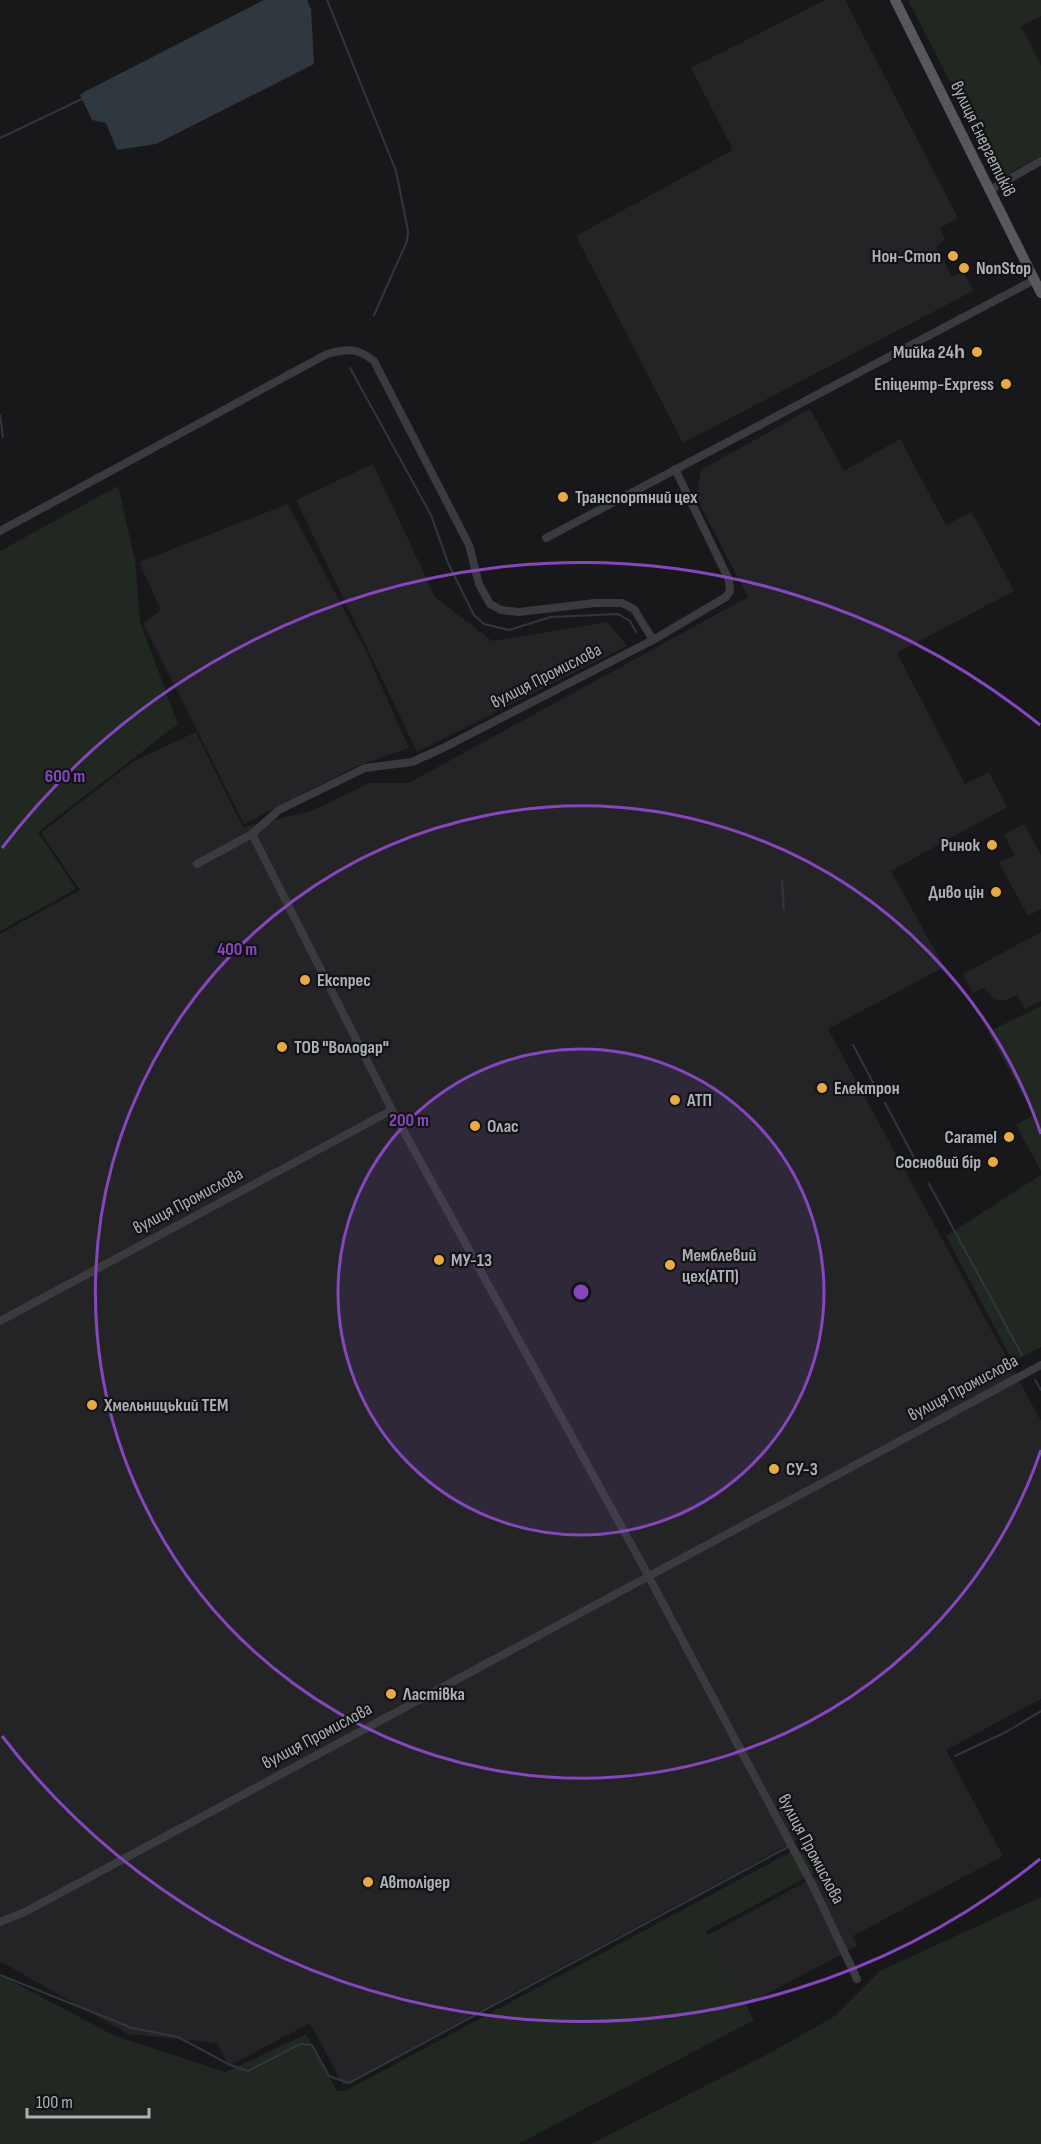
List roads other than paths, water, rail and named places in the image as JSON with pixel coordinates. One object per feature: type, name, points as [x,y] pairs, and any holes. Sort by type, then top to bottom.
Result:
[{"type":"main road","name":"вулиця Енергетиків","points":[[895,0],[1041,293]]},
{"type":"street","points":[[990,190],[1041,161]]},
{"type":"street","points":[[546,538],[1034,279]]},
{"type":"street","points":[[0,531],[327,354],[343,349],[357,350],[374,361],[469,545],[479,584],[490,603],[501,610],[519,612],[595,603],[622,603],[634,609],[653,639]]},
{"type":"street","name":"вулиця Промислова","points":[[197,864],[252,834],[279,810],[365,768],[412,762],[653,639],[723,599],[730,587],[675,469]]},
{"type":"street","name":"вулиця Промислова","points":[[252,834],[392,1110],[563,1424],[583,1454],[813,1886],[857,1978]]},
{"type":"street","name":"вулиця Промислова","points":[[0,1321],[392,1110]]},
{"type":"street","name":"вулиця Промислова","points":[[0,1922],[35,1907],[1041,1365]]},
{"type":"waterway","points":[[327,0],[396,171],[408,231],[407,241],[374,315]]},
{"type":"waterway","points":[[0,138],[84,98]]},
{"type":"waterway","points":[[350,368],[431,515],[448,563],[474,615],[484,624],[509,630],[551,617],[618,614],[630,621],[636,632]]},
{"type":"waterway","points":[[0,415],[3,437]]},
{"type":"waterway","points":[[782,880],[784,909]]},
{"type":"waterway","points":[[853,1045],[877,1090]]},
{"type":"waterway","points":[[885,1103],[919,1167]]},
{"type":"waterway","points":[[929,1184],[1022,1355]]},
{"type":"waterway","points":[[1035,1380],[1041,1390]]},
{"type":"waterway","points":[[955,1756],[1006,1732],[1041,1711]]},
{"type":"waterway","points":[[0,1975],[132,2028],[178,2037],[230,2065],[248,2071],[300,2044],[312,2045],[329,2076],[349,2083],[788,1847]]},
{"type":"place","name":"Нон-Стоп","points":[[953,256]]},
{"type":"place","name":"NonStop","points":[[964,268]]},
{"type":"place","name":"Мийка 24һ","points":[[977,352]]},
{"type":"place","name":"Епіцентр-Express","points":[[1006,384]]},
{"type":"place","name":"Транспортний цех","points":[[563,497]]},
{"type":"place","name":"Ринок","points":[[992,845]]},
{"type":"place","name":"Диво цін","points":[[996,892]]},
{"type":"place","name":"Експрес","points":[[305,980]]},
{"type":"place","name":"ТОВ \"Володар\"","points":[[282,1047]]},
{"type":"place","name":"Електрон","points":[[822,1088]]},
{"type":"place","name":"АТП","points":[[675,1100]]},
{"type":"place","name":"Олас","points":[[475,1126]]},
{"type":"place","name":"Caramel","points":[[1009,1137]]},
{"type":"place","name":"Сосновий бір","points":[[993,1162]]},
{"type":"place","name":"МУ-13","points":[[439,1260]]},
{"type":"place","name":"Мемблевий цех(АТП)","points":[[670,1265]]},
{"type":"place","name":"Хмельницький ТЕМ","points":[[92,1405]]},
{"type":"place","name":"СУ-3","points":[[774,1469]]},
{"type":"place","name":"Ластівка","points":[[391,1694]]},
{"type":"place","name":"Автолідер","points":[[368,1882]]}]
